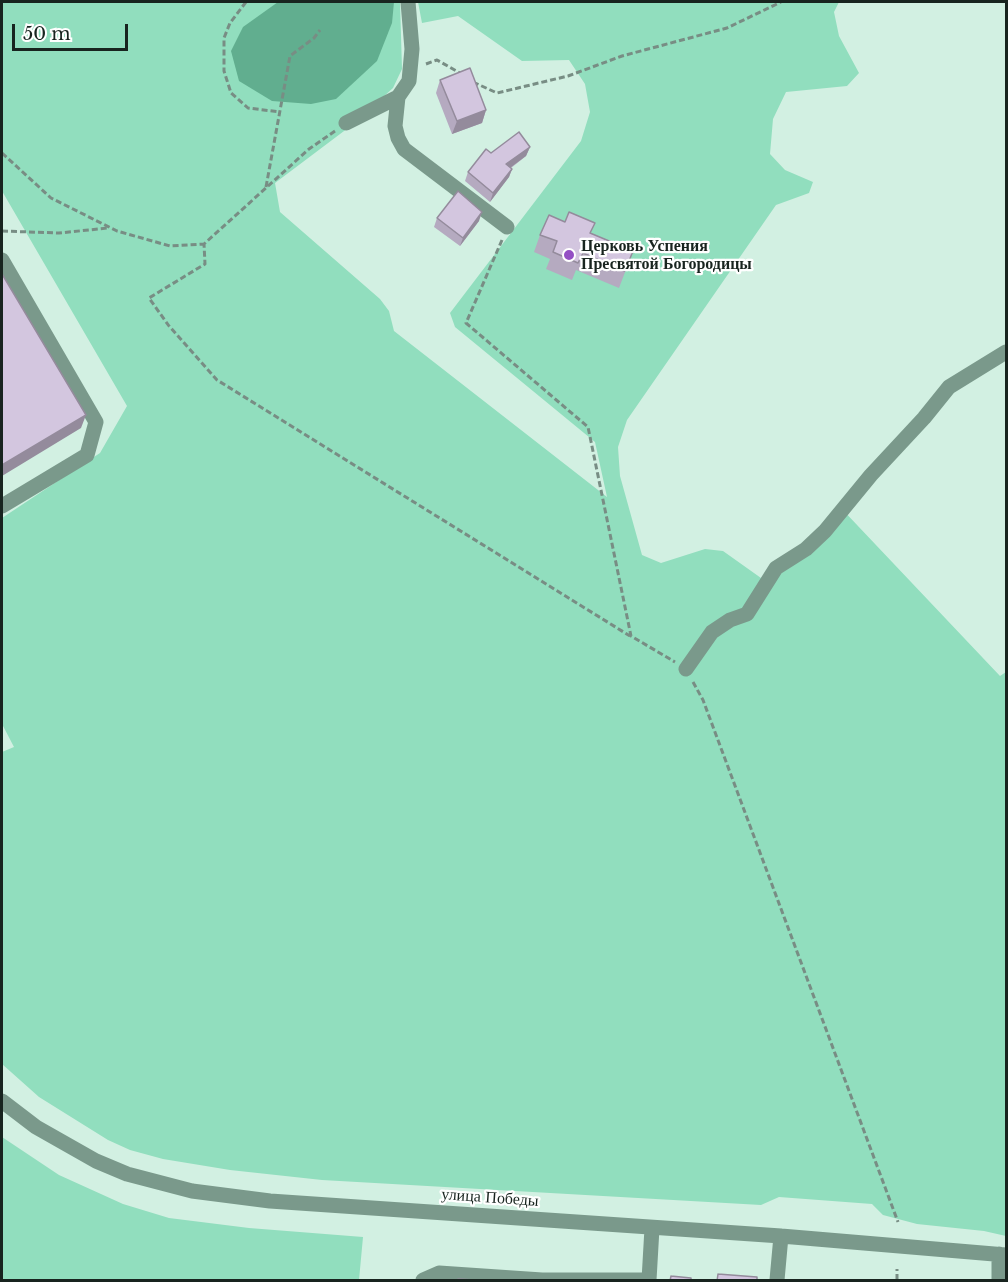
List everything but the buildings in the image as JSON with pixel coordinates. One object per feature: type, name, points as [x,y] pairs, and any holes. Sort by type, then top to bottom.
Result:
[{"type":"street","points":[[408,2],[412,49],[409,81],[398,97],[395,126],[398,138],[404,149],[507,227]]},
{"type":"street","points":[[346,123],[398,97]]},
{"type":"street","points":[[2,260],[96,422],[87,455],[2,506]]},
{"type":"street","points":[[686,669],[712,632],[730,620],[747,614],[776,568],[807,549],[825,531],[871,475],[924,418],[948,387],[1006,352]]},
{"type":"street","name":"улица Победы","points":[[2,1101],[36,1127],[96,1161],[139,1178],[192,1191],[270,1201],[781,1236],[1003,1254]]},
{"type":"street","points":[[423,1281],[439,1273],[542,1280],[649,1280],[652,1227]]},
{"type":"street","points":[[777,1281],[781,1236]]},
{"type":"street","points":[[999,1281],[1003,1254]]},
{"type":"path","points":[[246,2],[230,23],[224,38],[224,71],[231,93],[248,108],[280,112]]},
{"type":"path","points":[[409,81],[420,64],[437,60],[497,93],[521,88],[727,28],[781,2]]},
{"type":"path","points":[[266,189],[290,56],[314,38],[320,30]]},
{"type":"path","points":[[2,153],[51,198],[110,228],[170,246],[204,244],[309,149],[346,123]]},
{"type":"path","points":[[507,227],[466,323],[588,427],[631,636]]},
{"type":"path","points":[[2,231],[59,233],[110,228]]},
{"type":"path","points":[[204,244],[205,264],[149,298],[169,326],[217,380],[686,669],[703,700],[898,1222]]},
{"type":"path","points":[[897,1269],[897,1281]]},
{"type":"shaded area","points":[[2,2],[400,2],[402,69],[393,88],[352,125],[275,183],[280,212],[380,299],[389,311],[394,331],[607,497],[595,442],[455,327],[450,313],[581,141],[590,112],[585,84],[569,60],[522,61],[458,16],[422,23],[418,2],[839,2],[834,12],[839,36],[859,73],[847,86],[786,92],[773,119],[770,154],[785,170],[813,182],[809,193],[776,205],[627,420],[618,447],[620,476],[642,555],[661,563],[705,549],[723,551],[761,578],[777,574],[840,507],[1000,676],[1006,672],[1006,1236],[984,1231],[917,1224],[883,1215],[872,1204],[779,1197],[761,1205],[322,1180],[230,1170],[163,1159],[130,1150],[108,1140],[39,1097],[2,1064],[2,752],[14,747],[2,724],[2,518],[100,453],[127,406],[2,191]]},
{"type":"shaded area","points":[[278,2],[394,2],[392,23],[377,61],[336,99],[311,104],[272,101],[239,81],[231,51],[243,27]]},
{"type":"shaded area","points":[[2,1137],[59,1175],[123,1204],[169,1218],[249,1228],[363,1237],[359,1280],[2,1280]]},
{"type":"place","name":"Церковь Успения Пресвятой Богородицы","points":[[569,255]]}]
